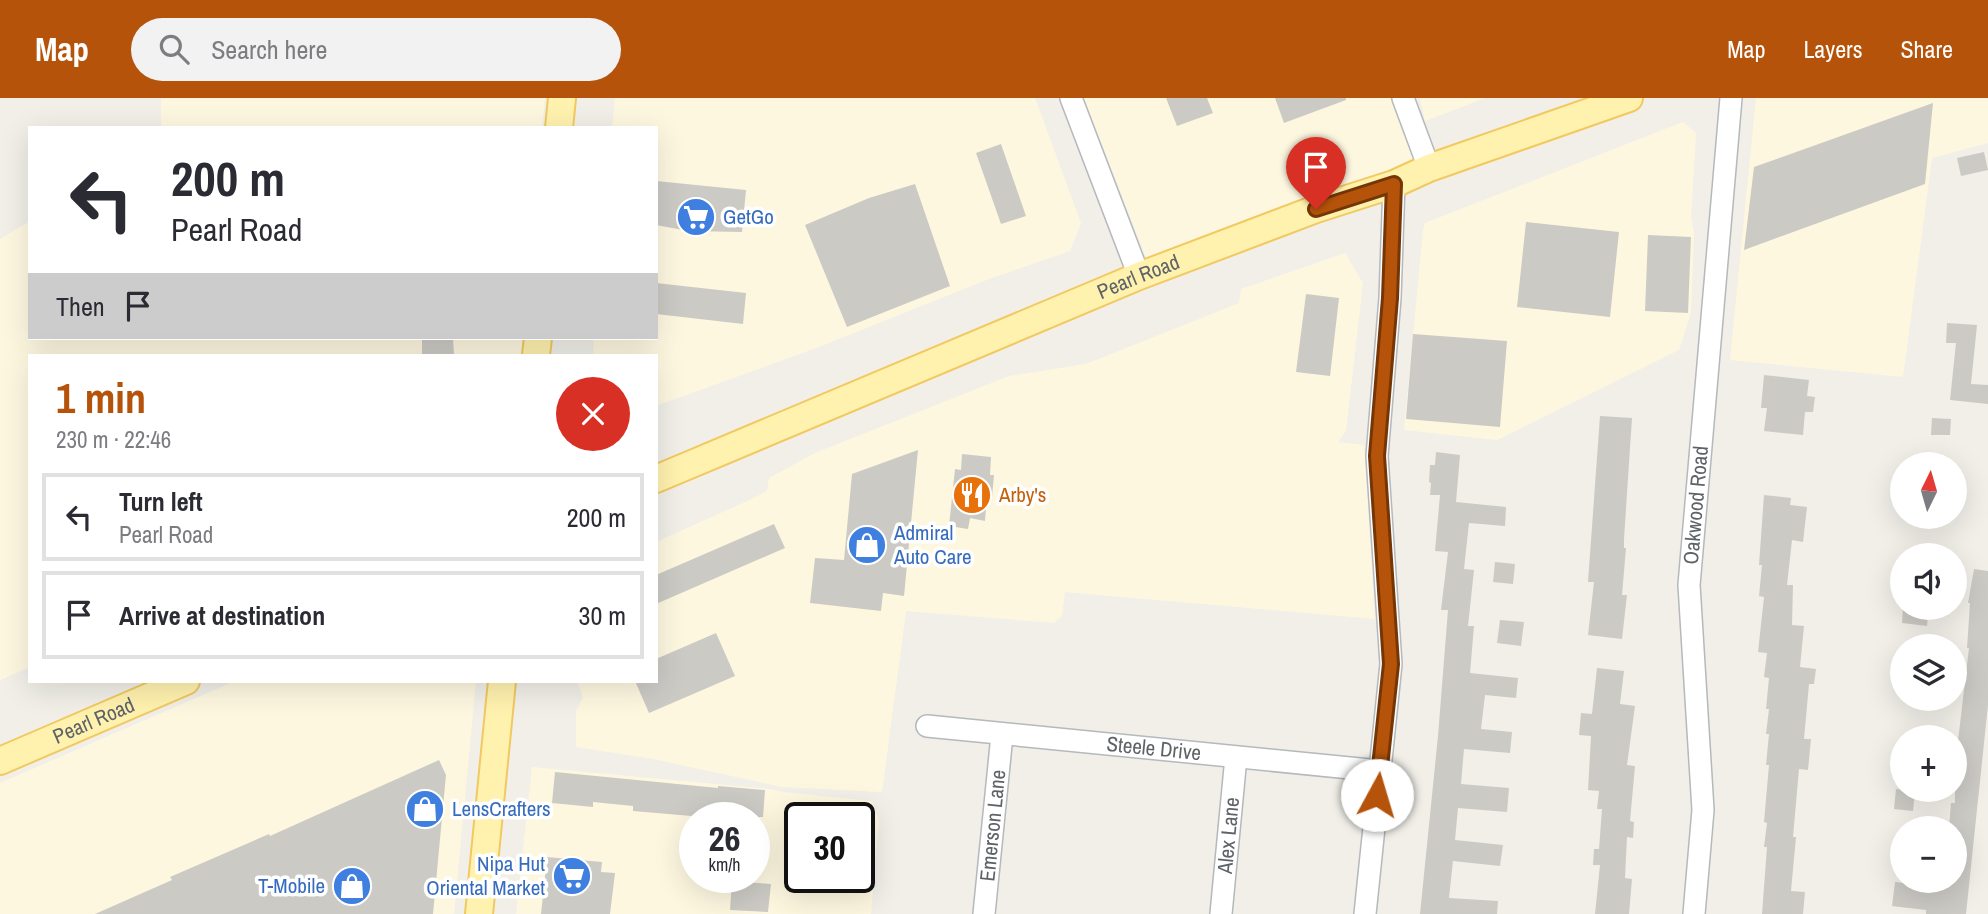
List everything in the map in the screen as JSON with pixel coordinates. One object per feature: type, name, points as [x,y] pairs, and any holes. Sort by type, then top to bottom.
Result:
[{"type":"main road","points":[[559,126],[562,98]]},
{"type":"main road","name":"Pearl Road","points":[[658,478],[1139,276],[1316,209],[1394,184],[1429,168],[1629,98]]},
{"type":"main road","name":"Pearl Road","points":[[0,761],[181,683]]},
{"type":"main road","points":[[479,914],[502,683]]},
{"type":"street","points":[[1071,98],[1139,276]]},
{"type":"street","points":[[1403,98],[1429,168]]},
{"type":"street","name":"Oakwood Road","points":[[1694,914],[1703,810],[1689,586],[1731,98]]},
{"type":"street","points":[[1365,914],[1391,664],[1377,456],[1390,298],[1394,184]]},
{"type":"street","name":"Steele Drive","points":[[927,726],[1380,771]]},
{"type":"street","name":"Emerson Lane","points":[[984,914],[1002,735]]},
{"type":"street","name":"Alex Lane","points":[[1221,914],[1236,757]]},
{"type":"shaded area","points":[[161,98],[545,98],[542,126],[161,126]]},
{"type":"shaded area","points":[[615,98],[1035,98],[1081,223],[1070,251],[989,279],[819,347],[658,405],[658,354],[593,354],[594,340],[658,340],[658,126],[612,126]]},
{"type":"shaded area","points":[[1084,98],[1391,98],[1414,161],[1146,258]]},
{"type":"shaded area","points":[[1420,98],[1485,98],[1425,121]]},
{"type":"shaded area","points":[[1756,98],[1988,98],[1988,143],[1932,158],[1903,377],[1730,360]]},
{"type":"shaded area","points":[[1683,122],[1696,133],[1691,218],[1694,233],[1691,313],[1679,350],[1497,440],[1404,430],[1425,223]]},
{"type":"shaded area","points":[[28,222],[28,340],[523,340],[521,354],[28,354],[28,668],[0,680],[0,239]]},
{"type":"shaded area","points":[[1345,253],[1363,283],[1346,431],[1338,442],[1364,445],[1375,619],[1065,592],[1062,616],[1054,623],[906,611],[882,792],[782,787],[653,759],[576,747],[576,711],[583,698],[578,683],[658,683],[658,541],[767,491],[769,478],[815,453],[1009,376],[1086,364],[1239,303],[1241,289]]},
{"type":"shaded area","points":[[230,683],[476,683],[454,914],[0,914],[0,783]]},
{"type":"shaded area","points":[[532,767],[872,801],[784,802],[784,893],[873,893],[871,914],[516,914]]},
{"type":"shaded area","points":[[875,810],[879,821],[875,868]]},
{"type":"building","points":[[1166,98],[1207,98],[1213,113],[1177,126]]},
{"type":"building","points":[[1275,98],[1346,98],[1346,100],[1284,123]]},
{"type":"building","points":[[1933,103],[1925,184],[1744,250],[1754,167]]},
{"type":"building","points":[[1001,144],[1026,216],[1001,224],[976,153]]},
{"type":"building","points":[[1984,152],[1988,170],[1961,176],[1957,158]]},
{"type":"building","points":[[658,181],[746,190],[742,232],[688,231],[658,225]]},
{"type":"building","points":[[915,184],[950,286],[847,327],[805,225],[869,198]]},
{"type":"building","points":[[1526,222],[1619,232],[1610,317],[1517,307]]},
{"type":"building","points":[[1648,235],[1691,237],[1688,313],[1645,311]]},
{"type":"building","points":[[658,283],[746,293],[743,324],[658,314]]},
{"type":"building","points":[[1306,294],[1339,298],[1330,376],[1296,372]]},
{"type":"building","points":[[1947,323],[1977,325],[1971,384],[1988,385],[1988,404],[1950,400],[1956,343],[1946,343]]},
{"type":"building","points":[[1413,334],[1507,341],[1500,427],[1406,419]]},
{"type":"building","points":[[422,340],[453,340],[454,354],[422,354]]},
{"type":"building","points":[[1764,375],[1809,380],[1807,396],[1815,397],[1813,412],[1805,412],[1803,435],[1764,431],[1767,408],[1761,408]]},
{"type":"building","points":[[1600,416],[1632,418],[1622,595],[1627,595],[1622,639],[1588,635],[1594,582],[1588,582]]},
{"type":"building","points":[[1932,418],[1951,419],[1950,435],[1931,435]]},
{"type":"building","points":[[918,450],[904,596],[883,593],[881,611],[810,603],[815,558],[844,560],[852,474]]},
{"type":"building","points":[[1436,452],[1460,455],[1456,502],[1506,507],[1505,526],[1469,523],[1464,569],[1474,570],[1468,626],[1474,626],[1470,673],[1518,678],[1516,698],[1485,695],[1481,729],[1512,732],[1510,753],[1464,749],[1461,784],[1509,788],[1507,812],[1458,808],[1455,840],[1503,845],[1500,866],[1453,861],[1449,898],[1498,901],[1497,914],[1420,914],[1448,610],[1441,610],[1448,552],[1435,551],[1440,495],[1430,495],[1429,482],[1430,465],[1435,465]]},
{"type":"building","points":[[962,454],[991,457],[990,475],[994,475],[992,497],[987,496],[985,521],[970,518],[968,529],[949,526],[955,469],[961,470]]},
{"type":"building","points":[[1764,495],[1791,498],[1790,505],[1807,507],[1803,542],[1792,540],[1787,585],[1793,585],[1792,625],[1804,626],[1800,667],[1816,669],[1814,684],[1809,684],[1804,739],[1811,739],[1808,770],[1799,769],[1793,837],[1796,837],[1791,891],[1805,892],[1803,914],[1762,914],[1767,847],[1764,847],[1767,823],[1764,822],[1769,765],[1766,765],[1769,734],[1766,734],[1769,709],[1766,709],[1769,678],[1764,677],[1767,653],[1758,652],[1764,597],[1759,596],[1762,565],[1759,565]]},
{"type":"building","points":[[774,524],[785,548],[658,603],[658,574]]},
{"type":"building","points":[[1495,562],[1515,564],[1513,584],[1493,582]]},
{"type":"building","points":[[1974,569],[1988,571],[1988,705],[1966,914],[1926,914],[1926,910],[1892,906],[1894,893],[1967,893],[1967,816],[1950,816],[1951,803],[1967,802],[1967,725],[1960,725],[1962,711],[1967,711],[1968,603]]},
{"type":"building","points":[[1500,620],[1524,622],[1521,646],[1497,643]]},
{"type":"building","points":[[1902,620],[1928,620],[1927,626],[1902,623]]},
{"type":"building","points":[[716,633],[735,676],[649,713],[636,683],[658,683],[658,658]]},
{"type":"building","points":[[1597,668],[1624,671],[1620,704],[1635,706],[1627,765],[1635,766],[1630,821],[1634,822],[1633,838],[1627,837],[1625,878],[1632,879],[1629,914],[1595,914],[1600,865],[1593,865],[1594,849],[1599,849],[1602,809],[1597,809],[1599,791],[1588,790],[1591,736],[1579,735],[1581,713],[1592,714]]},
{"type":"building","points":[[439,760],[446,775],[433,914],[95,914],[172,880],[170,877],[269,834],[270,836]]},
{"type":"building","points":[[555,772],[765,790],[764,802],[679,802],[679,815],[633,811],[633,806],[593,802],[593,807],[552,803]]},
{"type":"building","points":[[1895,802],[1914,802],[1913,811],[1894,809]]},
{"type":"building","points":[[547,857],[602,862],[601,872],[615,873],[610,914],[541,914]]},
{"type":"building","points":[[771,884],[768,912],[730,910],[731,893],[770,893]]},
{"type":"place","name":"GetGo","points":[[696,217]]},
{"type":"place","name":"Arby's","points":[[972,495]]},
{"type":"place","name":"Admiral Auto Care","points":[[867,545]]},
{"type":"place","name":"LensCrafters","points":[[425,809]]},
{"type":"place","name":"Nipa Hut Oriental Market","points":[[572,876]]},
{"type":"place","name":"T-Mobile","points":[[352,886]]},
{"type":"route","points":[[1316,209],[1394,184],[1390,298],[1377,456],[1391,664],[1377,795]]}]
